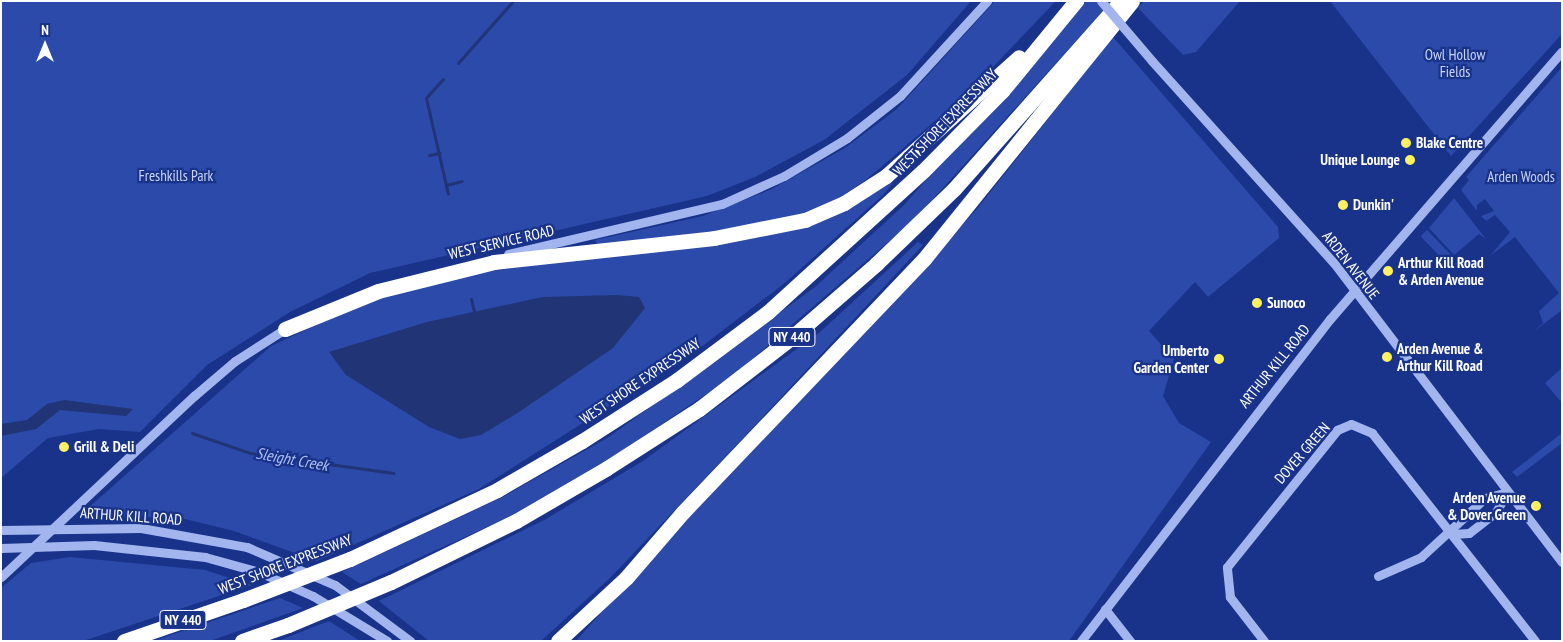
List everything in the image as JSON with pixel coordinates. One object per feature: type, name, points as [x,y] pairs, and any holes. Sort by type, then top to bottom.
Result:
[{"type":"highway","points":[[285,329],[378,291],[494,262],[714,238],[805,220],[844,203],[886,176],[963,110],[1072,1]]},
{"type":"highway","name":"WEST SHORE EXPRESSWAY","points":[[124,641],[243,600],[350,559],[496,490],[582,441],[677,380],[768,312],[923,171],[1002,91],[1076,1]]},
{"type":"highway","name":"NY 440","points":[[242,641],[288,625],[391,582],[516,521],[607,468],[699,409],[791,338],[876,264],[954,189],[1121,1]]},
{"type":"highway","points":[[558,641],[626,578],[683,512],[924,259],[1132,1]]},
{"type":"street","name":"WEST SERVICE ROAD","points":[[1,577],[194,396],[235,361],[285,329],[363,293],[415,276],[686,214],[722,204],[784,176],[847,138],[900,96],[987,1]]},
{"type":"street","name":"ARDEN AVENUE","points":[[1101,1],[1152,61],[1304,228],[1354,290],[1562,562]]},
{"type":"street","name":"ARTHUR KILL ROAD","points":[[1081,641],[1228,445],[1354,290],[1562,51]]},
{"type":"street","name":"DOVER GREEN","points":[[1264,641],[1230,597],[1227,567],[1344,426],[1360,425],[1372,433],[1535,641]]},
{"type":"street","points":[[1378,576],[1421,557],[1452,534],[1459,519],[1485,498],[1507,492]]},
{"type":"street","points":[[1452,534],[1469,533],[1496,512],[1507,492]]},
{"type":"street","name":"ARTHUR KILL ROAD","points":[[1,530],[57,526],[141,528],[247,548],[335,585],[410,641]]},
{"type":"street","name":"ARTHUR KILL ROAD","points":[[1,548],[38,544],[163,550],[205,557],[259,572],[313,596],[387,641]]},
{"type":"street","points":[[1105,609],[1130,641]]},
{"type":"green space","name":"Freshkills Park","points":[[1,1],[971,1],[907,75],[824,140],[755,177],[707,196],[370,273],[290,312],[207,365],[140,432],[99,429],[48,438],[1,478]]},
{"type":"green space","points":[[995,1],[1056,1],[970,91],[867,179],[824,208],[760,227],[597,244],[595,240],[703,216],[772,189],[845,148],[897,109]]},
{"type":"green space","points":[[1085,1],[1112,1],[914,220],[730,378],[617,454],[507,518],[361,584],[342,572],[501,498],[609,437],[815,287],[904,205]]},
{"type":"green space","points":[[1144,1],[1240,1],[1196,52],[1183,55],[1138,8]]},
{"type":"green space","name":"Owl Hollow Fields","points":[[1330,1],[1562,1],[1562,34],[1451,156]]},
{"type":"green space","points":[[1113,37],[1278,227],[1279,238],[1208,297],[1195,282],[1149,331],[1174,359],[1163,396],[1179,423],[1211,442],[1069,641],[576,641],[712,488],[976,210]]},
{"type":"green space","name":"Arden Woods","points":[[1562,67],[1562,310],[1533,332],[1543,323],[1539,311],[1559,293],[1515,237],[1490,256],[1510,232],[1495,215],[1486,221],[1481,216],[1494,211],[1485,199],[1477,205],[1477,211],[1461,190],[1469,180],[1466,177]]},
{"type":"green space","points":[[889,180],[892,184],[882,196],[786,282],[696,351],[479,489],[317,561],[234,531],[185,519],[94,514],[87,509],[271,346],[371,300],[457,277],[564,259],[773,233]]},
{"type":"green space","points":[[1454,198],[1486,239],[1479,234],[1454,255],[1429,228]]},
{"type":"green space","points":[[1427,230],[1452,256],[1446,262],[1421,236]]},
{"type":"green space","points":[[918,242],[923,245],[746,435],[612,576],[541,641],[429,641],[379,601],[546,519],[643,461],[820,332]]},
{"type":"green space","points":[[1562,368],[1562,403],[1545,383]]},
{"type":"green space","points":[[1562,433],[1562,443],[1517,477],[1512,472]]},
{"type":"green space","points":[[70,557],[205,570],[252,585],[83,641],[1,641],[1,588],[31,563]]},
{"type":"green space","points":[[280,598],[303,608],[210,641],[153,641]]},
{"type":"green space","points":[[329,621],[360,641],[276,641],[283,639]]},
{"type":"shaded area","points":[[617,295],[639,297],[645,308],[613,348],[519,412],[481,435],[460,439],[429,427],[346,375],[329,352],[427,322],[543,297]]},
{"type":"shaded area","points":[[64,400],[133,409],[126,416],[60,410],[36,429],[1,436],[1,424],[27,420],[47,404]]},
{"type":"waterway","points":[[458,63],[513,1]]},
{"type":"waterway","points":[[443,79],[426,98],[448,194]]},
{"type":"waterway","points":[[429,155],[440,153]]},
{"type":"waterway","points":[[446,185],[462,181]]},
{"type":"waterway","points":[[471,299],[474,312]]},
{"type":"waterway","name":"Sleight Creek","points":[[192,433],[250,453],[394,473]]},
{"type":"place","name":"Blake Centre","points":[[1406,143]]},
{"type":"place","name":"Unique Lounge","points":[[1410,160]]},
{"type":"place","name":"Dunkin'","points":[[1343,205]]},
{"type":"place","name":"Arthur Kill Road & Arden Avenue","points":[[1388,271]]},
{"type":"place","name":"Sunoco","points":[[1257,303]]},
{"type":"place","name":"Arden Avenue & Arthur Kill Road","points":[[1387,357]]},
{"type":"place","name":"Umberto Garden Center","points":[[1219,359]]},
{"type":"place","name":"Grill & Deli","points":[[64,447]]},
{"type":"place","name":"Arden Avenue & Dover Green","points":[[1536,506]]}]
